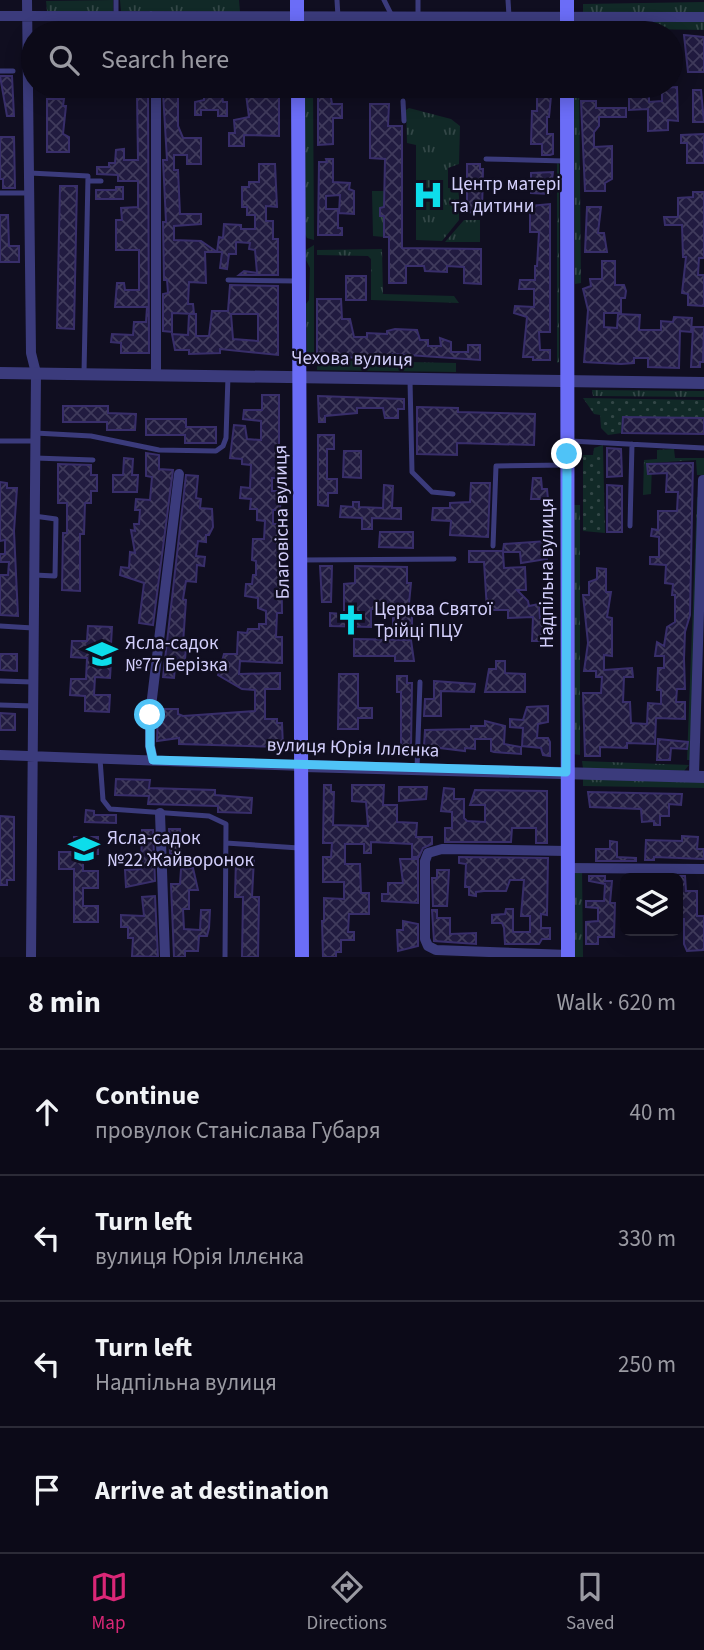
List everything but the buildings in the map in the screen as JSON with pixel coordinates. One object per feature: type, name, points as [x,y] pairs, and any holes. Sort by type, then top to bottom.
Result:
[{"type":"main road","points":[[297,0],[297,21]]},
{"type":"main road","points":[[567,0],[567,21]]},
{"type":"main road","name":"Благовісна вулиця","points":[[298,98],[302,957]]},
{"type":"main road","name":"Надпільна вулиця","points":[[567,98],[568,956]]},
{"type":"street","points":[[27,0],[27,21]]},
{"type":"street","points":[[0,16],[704,17]]},
{"type":"street","points":[[151,16],[152,21]]},
{"type":"street","points":[[29,98],[30,354],[36,373],[31,957]]},
{"type":"street","points":[[156,98],[156,376]]},
{"type":"street","name":"Чехова вулиця","points":[[0,373],[704,383]]},
{"type":"street","points":[[153,760],[150,715],[179,474]]},
{"type":"street","points":[[699,776],[703,480]]},
{"type":"street","name":"вулиця Юрія Іллєнка","points":[[0,755],[699,776]]},
{"type":"street","points":[[160,813],[166,957]]},
{"type":"street","name":"Надпільна вулиця","points":[[567,851],[450,849],[428,853],[424,868],[425,939],[428,946],[436,950],[568,956]]},
{"type":"street","points":[[566,868],[703,869]]},
{"type":"lane","points":[[116,0],[116,16]]},
{"type":"lane","points":[[337,0],[338,17]]},
{"type":"lane","points":[[384,0],[392,16]]},
{"type":"lane","points":[[418,0],[418,16]]},
{"type":"lane","points":[[508,0],[509,16]]},
{"type":"lane","points":[[0,71],[13,71]]},
{"type":"lane","points":[[404,101],[404,121]]},
{"type":"lane","points":[[486,159],[567,162]]},
{"type":"lane","points":[[30,173],[84,174],[88,181],[84,373]]},
{"type":"lane","points":[[88,181],[101,181]]},
{"type":"lane","points":[[0,193],[30,193]]},
{"type":"lane","points":[[228,280],[299,281]]},
{"type":"lane","points":[[0,441],[90,436],[159,450],[216,451],[223,446],[226,438],[228,376]]},
{"type":"lane","points":[[410,380],[412,472],[432,492],[453,494]]},
{"type":"lane","points":[[567,441],[704,448]]},
{"type":"lane","points":[[629,526],[632,444]]},
{"type":"lane","points":[[35,458],[93,460]]},
{"type":"lane","points":[[493,546],[496,466],[567,465]]},
{"type":"lane","points":[[34,516],[56,519],[55,576],[34,575]]},
{"type":"lane","points":[[302,561],[454,559]]},
{"type":"lane","points":[[0,626],[33,628]]},
{"type":"lane","points":[[0,681],[33,682]]},
{"type":"lane","points":[[417,769],[420,682]]},
{"type":"lane","points":[[0,705],[33,706]]},
{"type":"lane","points":[[100,759],[103,800],[107,807],[213,817],[226,824],[225,957]]},
{"type":"lane","points":[[226,843],[303,848]]},
{"type":"green space","points":[[113,0],[113,12],[47,11],[46,1]]},
{"type":"green space","points":[[120,0],[239,0],[240,12],[121,11]]},
{"type":"green space","points":[[704,2],[704,12],[583,12],[583,4]]},
{"type":"green space","points":[[683,21],[704,21],[704,30],[683,30]]},
{"type":"green space","points":[[305,98],[313,98],[314,240],[307,238]]},
{"type":"green space","points":[[574,98],[579,98],[581,283],[575,284]]},
{"type":"green space","points":[[409,108],[451,119],[460,126],[459,164],[448,168],[448,188],[459,189],[459,220],[442,241],[416,240],[416,145],[407,143],[406,110]]},
{"type":"green space","points":[[557,163],[559,362],[557,363]]},
{"type":"green space","points":[[372,191],[384,191],[384,207],[380,208],[380,216],[384,216],[384,237],[373,236]]},
{"type":"green space","points":[[464,220],[480,220],[480,242],[445,242]]},
{"type":"green space","points":[[314,245],[314,355],[307,355],[306,304],[309,300],[310,268],[305,258],[306,250]]},
{"type":"green space","points":[[382,249],[383,294],[454,296],[459,303],[371,300],[371,259],[368,256],[317,255],[317,250]]},
{"type":"green space","points":[[317,360],[456,363],[456,372],[317,370]]},
{"type":"green space","points":[[592,390],[704,391],[704,397],[593,396]]},
{"type":"green space","points":[[583,398],[704,400],[704,418],[623,417],[622,433],[608,435],[601,428],[600,415],[594,414]]},
{"type":"green space","points":[[603,445],[605,533],[583,531],[583,455],[593,455],[594,448]]},
{"type":"green space","points":[[674,449],[675,458],[704,458],[704,475],[697,475],[696,460],[652,463],[651,494],[643,495],[644,460],[657,459],[657,450]]},
{"type":"green space","points":[[697,497],[690,760],[687,760]]},
{"type":"green space","points":[[574,505],[580,505],[580,755],[573,754]]},
{"type":"green space","points":[[582,761],[689,765],[684,771],[583,768]]},
{"type":"green space","points":[[583,778],[704,781],[704,788],[583,786]]},
{"type":"green space","points":[[582,867],[583,957],[575,957],[575,868]]},
{"type":"place","name":"Центр матері та дитини","points":[[428,195]]},
{"type":"place","name":"Церква Святої Трійці ПЦУ","points":[[351,620]]},
{"type":"place","name":"Ясла-садок №77 Берізка","points":[[102,654]]},
{"type":"place","name":"Ясла-садок №22 Жайворонок","points":[[84,849]]},
{"type":"route","points":[[150,715],[153,760],[566,772],[567,454]]}]
